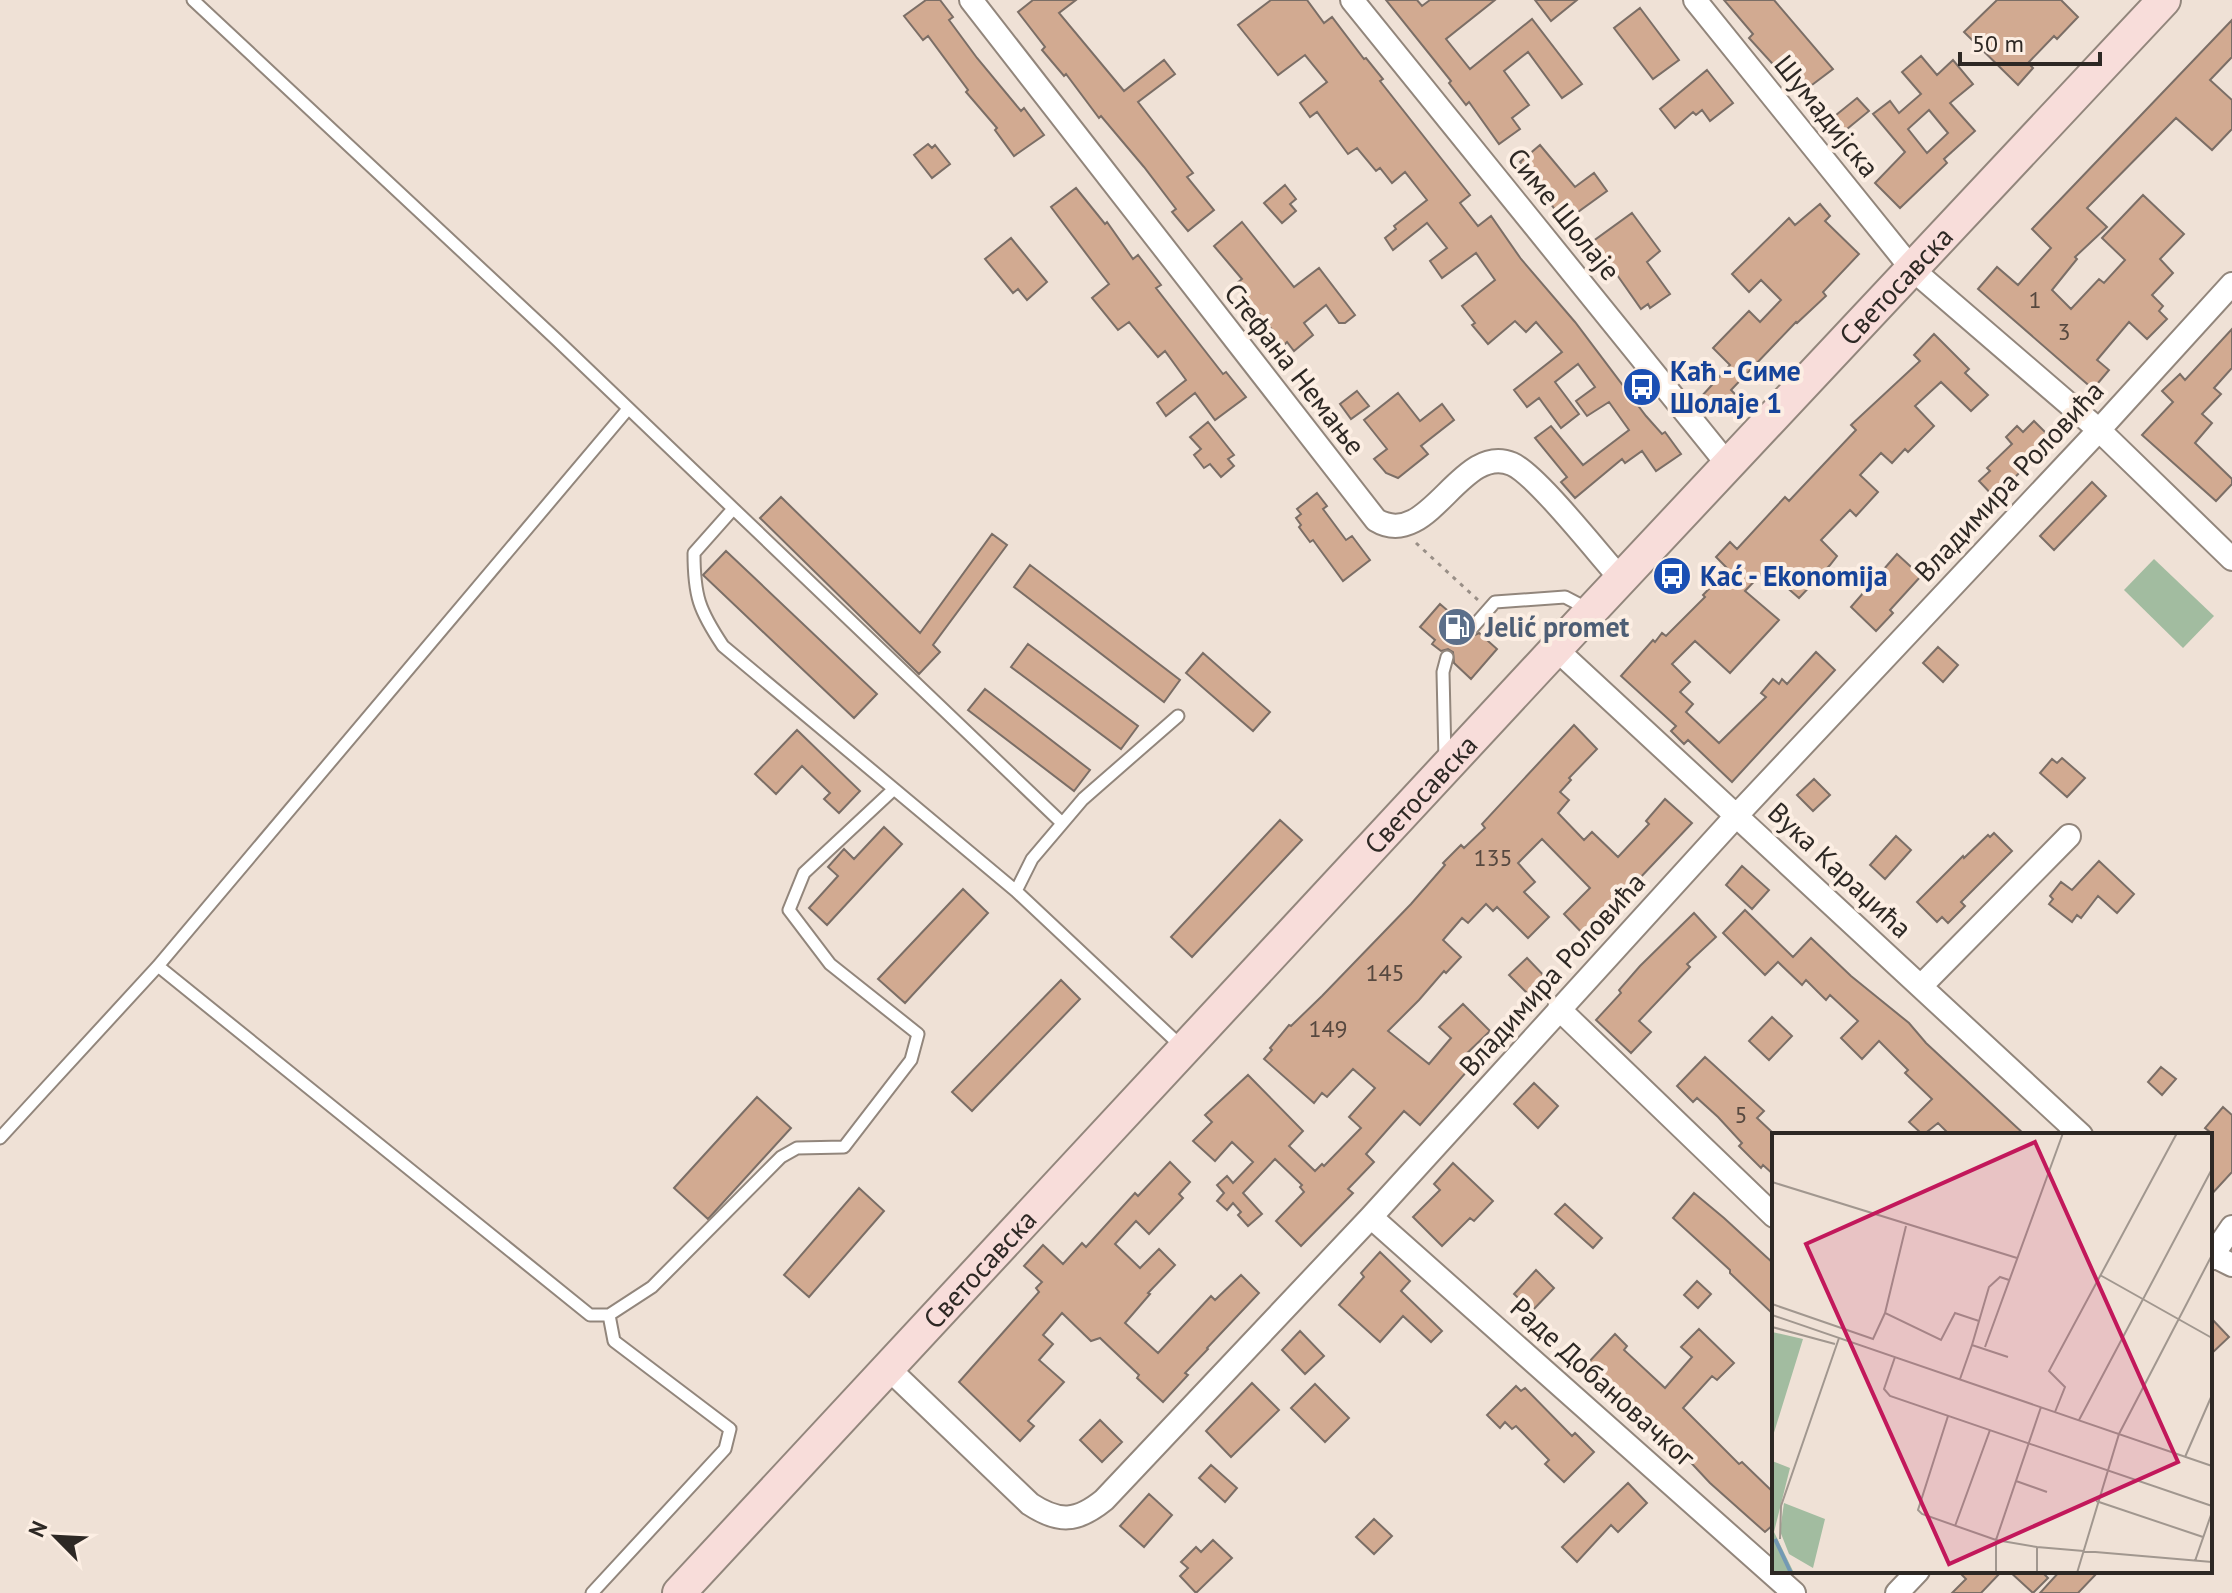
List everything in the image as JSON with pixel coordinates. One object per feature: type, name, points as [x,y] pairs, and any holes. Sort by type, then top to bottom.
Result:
[{"type":"main road","name":"Светосавска","points":[[679,1593],[1591,611],[2164,0]]},
{"type":"street","name":"Стефана Немање","points":[[971,0],[1369,514],[1383,524],[1398,527]]},
{"type":"street","name":"Симе Шолаје","points":[[1352,0],[1729,466]]},
{"type":"street","name":"Шумадијска","points":[[1695,0],[1912,269],[2099,430],[2232,559]]},
{"type":"street","name":"Владимира Роловића","points":[[889,1369],[1030,1504],[1048,1515],[1068,1517],[1087,1514],[1117,1487],[1371,1217],[1737,815],[2232,284]]},
{"type":"street","points":[[1398,527],[1425,512],[1481,465],[1496,460],[1514,464],[1532,479],[1622,580]]},
{"type":"street","name":"Вука Караџића","points":[[1556,649],[2079,1133]]},
{"type":"street","points":[[1921,986],[2069,836]]},
{"type":"street","points":[[1559,1009],[1772,1214]]},
{"type":"street","name":"Раде Добановачког","points":[[1371,1217],[1794,1593]]},
{"type":"street","points":[[2216,1259],[2232,1227]]},
{"type":"street","points":[[1897,1593],[1916,1573]]},
{"type":"lane","points":[[193,0],[1062,823]]},
{"type":"lane","points":[[0,1138],[158,966],[628,409]]},
{"type":"lane","points":[[733,509],[694,553],[694,587],[704,617],[723,646],[1016,891],[1185,1050]]},
{"type":"lane","points":[[1473,627],[1495,602],[1565,597],[1591,611]]},
{"type":"lane","points":[[1445,768],[1443,672],[1447,657]]},
{"type":"lane","points":[[1016,891],[1032,859],[1083,799],[1178,716]]},
{"type":"lane","points":[[158,966],[590,1315],[609,1315],[652,1287],[781,1157],[797,1148],[844,1147],[911,1060],[918,1034],[830,964],[789,910],[804,873],[894,789]]},
{"type":"lane","points":[[592,1593],[725,1449],[730,1429],[614,1341],[609,1315]]},
{"type":"path","points":[[1398,527],[1489,609]]},
{"type":"green space","points":[[2154,559],[2214,616],[2183,648],[2124,590]]},
{"type":"building","points":[[926,0],[940,0],[953,17],[949,20],[977,58],[1021,111],[1024,108],[1044,135],[1014,156],[995,130],[997,128],[966,92],[968,90],[928,36],[923,40],[904,16]]},
{"type":"building","points":[[1033,0],[1076,0],[1059,13],[1124,91],[1164,60],[1175,74],[1138,102],[1193,173],[1187,177],[1214,210],[1188,231],[1172,212],[1176,209],[1144,167],[1042,50],[1045,47],[1018,12]]},
{"type":"building","points":[[1271,0],[1307,0],[1324,23],[1332,17],[1470,195],[1460,203],[1478,226],[1491,216],[1521,259],[1575,322],[1646,416],[1662,434],[1665,432],[1681,454],[1656,471],[1642,451],[1625,463],[1622,459],[1575,498],[1561,482],[1567,477],[1535,438],[1551,426],[1583,465],[1629,430],[1609,402],[1587,416],[1576,401],[1595,387],[1578,364],[1555,382],[1579,414],[1561,428],[1539,398],[1527,407],[1514,390],[1562,352],[1536,322],[1526,332],[1515,321],[1488,344],[1472,325],[1475,323],[1462,306],[1495,280],[1476,253],[1442,278],[1430,261],[1447,248],[1427,223],[1393,250],[1385,238],[1396,229],[1394,226],[1427,200],[1405,172],[1392,183],[1380,168],[1376,171],[1357,148],[1348,154],[1317,112],[1310,117],[1300,103],[1327,82],[1305,55],[1278,75],[1238,25]]},
{"type":"building","points":[[1386,0],[1417,0],[1422,6],[1430,0],[1495,0],[1446,39],[1470,69],[1532,19],[1582,84],[1562,98],[1528,52],[1504,71],[1529,105],[1512,118],[1520,129],[1499,144]]},
{"type":"building","points":[[1535,0],[1577,0],[1551,21]]},
{"type":"building","points":[[1724,0],[1774,0],[1833,69],[1800,94],[1749,38],[1753,34]]},
{"type":"building","points":[[1997,0],[2061,0],[2078,17],[2028,63],[2033,68],[2018,85],[1964,32]]},
{"type":"building","points":[[1640,8],[1679,60],[1653,79],[1614,28]]},
{"type":"building","points":[[2232,20],[2232,57],[2210,80],[2232,100],[2232,129],[2212,150],[2176,118],[2087,208],[2107,227],[2075,257],[2077,259],[2052,290],[2071,309],[2099,279],[2104,283],[2125,260],[2102,238],[2143,195],[2184,234],[2160,259],[2173,273],[2152,295],[2163,306],[2159,311],[2167,319],[2147,339],[2129,322],[2097,360],[2109,370],[2093,389],[1978,289],[1997,267],[2018,285],[2051,248],[2032,229]]},
{"type":"building","points":[[1921,56],[1937,75],[1953,60],[1973,84],[1950,103],[1975,131],[1944,159],[1947,163],[1900,208],[1875,183],[1905,152],[1873,114],[1890,101],[1899,113],[1921,94],[1902,72]],"holes":[[[1929,110],[1948,133],[1927,153],[1908,129]]]},
{"type":"building","points":[[1707,70],[1733,103],[1710,121],[1702,110],[1696,115],[1693,112],[1675,128],[1660,109]]},
{"type":"building","points":[[1857,98],[1869,111],[1836,138],[1825,124]]},
{"type":"building","points":[[928,144],[932,148],[935,145],[950,164],[932,178],[914,155]]},
{"type":"building","points":[[1540,145],[1575,187],[1594,173],[1607,191],[1564,222],[1520,162]]},
{"type":"building","points":[[1285,185],[1296,199],[1290,204],[1296,211],[1282,223],[1264,203]]},
{"type":"building","points":[[1076,188],[1105,224],[1107,222],[1133,259],[1138,255],[1161,285],[1156,288],[1223,374],[1226,372],[1246,397],[1215,420],[1195,393],[1166,416],[1157,403],[1186,380],[1165,351],[1158,357],[1129,322],[1118,330],[1092,298],[1109,284],[1051,207]]},
{"type":"building","points":[[1820,204],[1830,216],[1825,221],[1859,254],[1823,292],[1826,296],[1796,322],[1731,390],[1735,394],[1717,412],[1701,397],[1730,365],[1713,348],[1749,311],[1760,322],[1781,300],[1761,280],[1749,292],[1732,274],[1789,218],[1795,225]]},
{"type":"building","points":[[1632,213],[1660,251],[1647,262],[1670,294],[1650,308],[1648,304],[1641,309],[1608,262],[1600,267],[1585,247]]},
{"type":"building","points":[[1242,222],[1294,287],[1319,268],[1355,315],[1345,323],[1339,323],[1326,305],[1304,323],[1313,335],[1294,351],[1287,342],[1284,345],[1236,284],[1242,279],[1214,246]]},
{"type":"building","points":[[1011,238],[1047,282],[1027,300],[1018,289],[1013,293],[985,259]]},
{"type":"building","points":[[2232,329],[2232,368],[2214,388],[2221,394],[2202,414],[2212,423],[2195,443],[2232,479],[2232,484],[2216,501],[2142,435],[2173,402],[2162,391],[2180,374],[2185,380]]},
{"type":"building","points":[[1934,334],[1969,369],[1965,373],[1988,395],[1971,411],[1941,382],[1915,406],[1934,426],[1892,463],[1881,453],[1860,475],[1878,492],[1856,516],[1850,510],[1821,540],[1837,556],[1830,565],[1799,598],[1766,569],[1745,591],[1779,620],[1730,673],[1695,641],[1672,664],[1690,682],[1680,692],[1693,704],[1686,712],[1719,743],[1766,697],[1761,693],[1773,679],[1779,684],[1782,679],[1787,684],[1816,652],[1835,670],[1732,782],[1688,740],[1684,744],[1671,731],[1676,726],[1621,676],[1653,640],[1655,642],[1662,633],[1666,636],[1705,597],[1703,595],[1728,569],[1716,557],[1730,542],[1737,549],[1785,497],[1789,501],[1856,430],[1851,425],[1920,361],[1914,355]]},
{"type":"building","points":[[1357,391],[1369,406],[1351,419],[1340,404]]},
{"type":"building","points":[[1398,393],[1420,421],[1442,404],[1454,420],[1421,446],[1428,454],[1398,478],[1386,473],[1374,459],[1387,449],[1364,420]]},
{"type":"building","points":[[2034,421],[2053,440],[1996,499],[1979,481],[1990,471],[1987,468],[2012,444],[2006,437],[2017,426],[2023,432]]},
{"type":"building","points":[[1208,422],[1234,455],[1228,459],[1234,466],[1221,477],[1210,464],[1204,468],[1194,455],[1201,449],[1190,437]]},
{"type":"building","points":[[2092,482],[2106,496],[2054,550],[2040,536]]},
{"type":"building","points":[[1317,493],[1327,506],[1323,509],[1346,540],[1352,536],[1370,560],[1343,581],[1313,540],[1310,542],[1296,518],[1301,514],[1297,509]]},
{"type":"building","points":[[781,497],[920,633],[992,534],[1007,545],[933,645],[940,652],[919,674],[760,518]]},
{"type":"building","points":[[726,551],[877,694],[854,718],[703,575]]},
{"type":"building","points":[[1897,554],[1921,576],[1890,610],[1893,613],[1876,631],[1851,607]]},
{"type":"building","points":[[1030,565],[1180,680],[1164,702],[1014,587]]},
{"type":"building","points":[[1440,604],[1455,617],[1458,613],[1467,621],[1465,629],[1468,634],[1479,633],[1497,649],[1471,679],[1454,663],[1453,652],[1448,649],[1441,651],[1432,644],[1435,640],[1420,627]]},
{"type":"building","points":[[1028,644],[1138,726],[1121,749],[1011,667]]},
{"type":"building","points":[[1938,647],[1958,665],[1943,682],[1923,663]]},
{"type":"building","points":[[1203,653],[1270,712],[1253,731],[1186,673]]},
{"type":"building","points":[[985,689],[1090,770],[1074,791],[968,710]]},
{"type":"building","points":[[1574,725],[1597,749],[1560,792],[1569,800],[1558,813],[1584,840],[1592,832],[1618,857],[1649,824],[1646,821],[1665,799],[1692,823],[1585,936],[1564,914],[1590,888],[1542,839],[1518,863],[1535,882],[1524,892],[1549,917],[1528,938],[1497,907],[1493,911],[1486,904],[1468,923],[1462,918],[1443,940],[1461,957],[1388,1031],[1429,1064],[1451,1038],[1439,1027],[1463,1004],[1490,1031],[1459,1061],[1469,1069],[1420,1125],[1404,1111],[1366,1154],[1374,1162],[1348,1189],[1353,1193],[1301,1246],[1276,1221],[1304,1192],[1300,1187],[1302,1185],[1275,1159],[1243,1193],[1262,1214],[1248,1226],[1233,1203],[1227,1210],[1217,1201],[1224,1193],[1217,1185],[1227,1176],[1233,1183],[1253,1162],[1232,1142],[1215,1161],[1193,1141],[1212,1122],[1205,1115],[1248,1075],[1303,1131],[1289,1146],[1315,1171],[1322,1164],[1324,1166],[1361,1128],[1349,1117],[1375,1088],[1353,1069],[1327,1097],[1322,1093],[1314,1103],[1264,1059],[1289,1025],[1322,996],[1411,904],[1445,865],[1443,863],[1485,828],[1482,824]]},
{"type":"building","points":[[797,730],[860,791],[839,813],[824,799],[830,793],[802,766],[776,794],[755,774]]},
{"type":"building","points":[[2062,758],[2085,778],[2067,797],[2040,773],[2052,759],[2057,763]]},
{"type":"building","points":[[1814,779],[1830,795],[1813,811],[1797,795]]},
{"type":"building","points":[[1280,820],[1302,840],[1192,957],[1171,937]]},
{"type":"building","points":[[884,827],[902,844],[827,925],[809,908],[838,876],[828,867],[844,849],[854,859]]},
{"type":"building","points":[[1994,833],[2012,851],[1961,902],[1965,906],[1948,923],[1942,917],[1937,922],[1917,902],[1963,856]]},
{"type":"building","points":[[1896,836],[1911,850],[1885,879],[1870,865]]},
{"type":"building","points":[[2099,861],[2134,894],[2117,913],[2098,896],[2081,918],[2077,915],[2072,922],[2049,904],[2053,899],[2050,896],[2061,882],[2072,890]]},
{"type":"building","points":[[1742,866],[1769,890],[1752,909],[1726,885]]},
{"type":"building","points":[[963,889],[988,913],[905,1003],[878,979]]},
{"type":"building","points":[[1745,910],[1793,957],[1811,938],[1851,976],[1909,1023],[1926,1043],[2023,1133],[1948,1133],[1938,1123],[1921,1133],[1909,1122],[1932,1099],[1905,1073],[1908,1070],[1879,1041],[1862,1059],[1841,1038],[1858,1021],[1830,995],[1826,1000],[1806,980],[1802,985],[1778,962],[1765,975],[1723,933]]},
{"type":"building","points":[[1694,913],[1716,937],[1687,964],[1690,967],[1639,1021],[1651,1032],[1631,1053],[1596,1020],[1640,966]]},
{"type":"building","points":[[1527,958],[1549,981],[1532,998],[1509,975]]},
{"type":"building","points":[[1061,980],[1080,999],[972,1111],[952,1092]]},
{"type":"building","points":[[1772,1017],[1792,1036],[1769,1060],[1749,1041]]},
{"type":"building","points":[[1705,1057],[1764,1111],[1757,1118],[1773,1133],[1772,1173],[1763,1165],[1761,1168],[1739,1146],[1742,1143],[1718,1117],[1697,1098],[1693,1102],[1677,1086]]},
{"type":"building","points":[[2161,1067],[2176,1079],[2162,1095],[2148,1082]]},
{"type":"building","points":[[1534,1083],[1558,1106],[1538,1128],[1514,1104]]},
{"type":"building","points":[[757,1097],[791,1128],[708,1219],[674,1188]]},
{"type":"building","points":[[2223,1107],[2232,1115],[2232,1172],[2212,1194],[2212,1133],[2205,1128]]},
{"type":"building","points":[[1170,1162],[1190,1182],[1179,1194],[1183,1198],[1149,1234],[1136,1221],[1115,1244],[1140,1268],[1159,1249],[1175,1265],[1125,1323],[1158,1353],[1211,1296],[1215,1300],[1241,1275],[1259,1293],[1207,1348],[1163,1402],[1100,1338],[1091,1341],[1062,1313],[1043,1335],[1053,1344],[1039,1360],[1064,1382],[1028,1421],[1034,1426],[1020,1441],[959,1382],[1039,1292],[1036,1288],[1042,1282],[1024,1266],[1043,1245],[1063,1264],[1082,1243],[1086,1247],[1135,1193],[1138,1196]]},
{"type":"building","points":[[1453,1163],[1493,1201],[1474,1221],[1470,1218],[1442,1246],[1413,1217],[1440,1190],[1434,1184]]},
{"type":"building","points":[[859,1188],[884,1211],[809,1297],[784,1275]]},
{"type":"building","points":[[1694,1193],[1772,1262],[1772,1313],[1730,1270],[1673,1218]]},
{"type":"building","points":[[1565,1204],[1602,1238],[1593,1248],[1555,1214]]},
{"type":"building","points":[[1380,1252],[1410,1281],[1401,1291],[1442,1331],[1431,1342],[1403,1316],[1380,1342],[1339,1305],[1364,1277],[1361,1273]]},
{"type":"building","points":[[1536,1270],[1554,1288],[1532,1311],[1514,1294]]},
{"type":"building","points":[[1697,1281],[1711,1294],[1698,1308],[1684,1295]]},
{"type":"building","points":[[2212,1319],[2229,1337],[2212,1353]]},
{"type":"building","points":[[1699,1329],[1734,1363],[1717,1380],[1712,1376],[1683,1408],[1739,1464],[1742,1462],[1772,1491],[1772,1526],[1765,1532],[1587,1364],[1615,1334],[1627,1346],[1624,1350],[1665,1388],[1692,1357],[1681,1347]]},
{"type":"building","points":[[1300,1331],[1324,1356],[1305,1374],[1282,1350]]},
{"type":"building","points":[[1252,1383],[1279,1410],[1231,1457],[1206,1431]]},
{"type":"building","points":[[1315,1384],[1349,1418],[1325,1442],[1291,1408]]},
{"type":"building","points":[[1516,1386],[1521,1391],[1525,1388],[1572,1436],[1575,1433],[1594,1452],[1564,1482],[1545,1464],[1549,1460],[1516,1426],[1512,1429],[1505,1422],[1500,1428],[1487,1415]]},
{"type":"building","points":[[1100,1420],[1122,1442],[1102,1462],[1080,1440]]},
{"type":"building","points":[[1211,1465],[1237,1488],[1225,1502],[1199,1478]]},
{"type":"building","points":[[1628,1483],[1647,1503],[1618,1532],[1611,1525],[1577,1562],[1562,1547]]},
{"type":"building","points":[[1149,1494],[1172,1515],[1144,1547],[1120,1526]]},
{"type":"building","points":[[1374,1519],[1392,1536],[1374,1554],[1356,1537]]},
{"type":"building","points":[[1213,1540],[1232,1558],[1196,1593],[1180,1576],[1188,1568],[1181,1562],[1196,1547],[1201,1552]]},
{"type":"building","points":[[1960,1573],[2000,1573],[1981,1593],[1952,1593],[1966,1579]]},
{"type":"building","points":[[2011,1573],[2043,1573],[2048,1578],[2033,1593]]},
{"type":"building","points":[[2058,1573],[2097,1573],[2078,1593],[2040,1593]]},
{"type":"place","name":"Каћ - Симе Шолаје 1","points":[[1642,387]]},
{"type":"place","name":"Kać - Ekonomija","points":[[1672,576]]},
{"type":"place","name":"Jelić promet","points":[[1457,627]]}]
